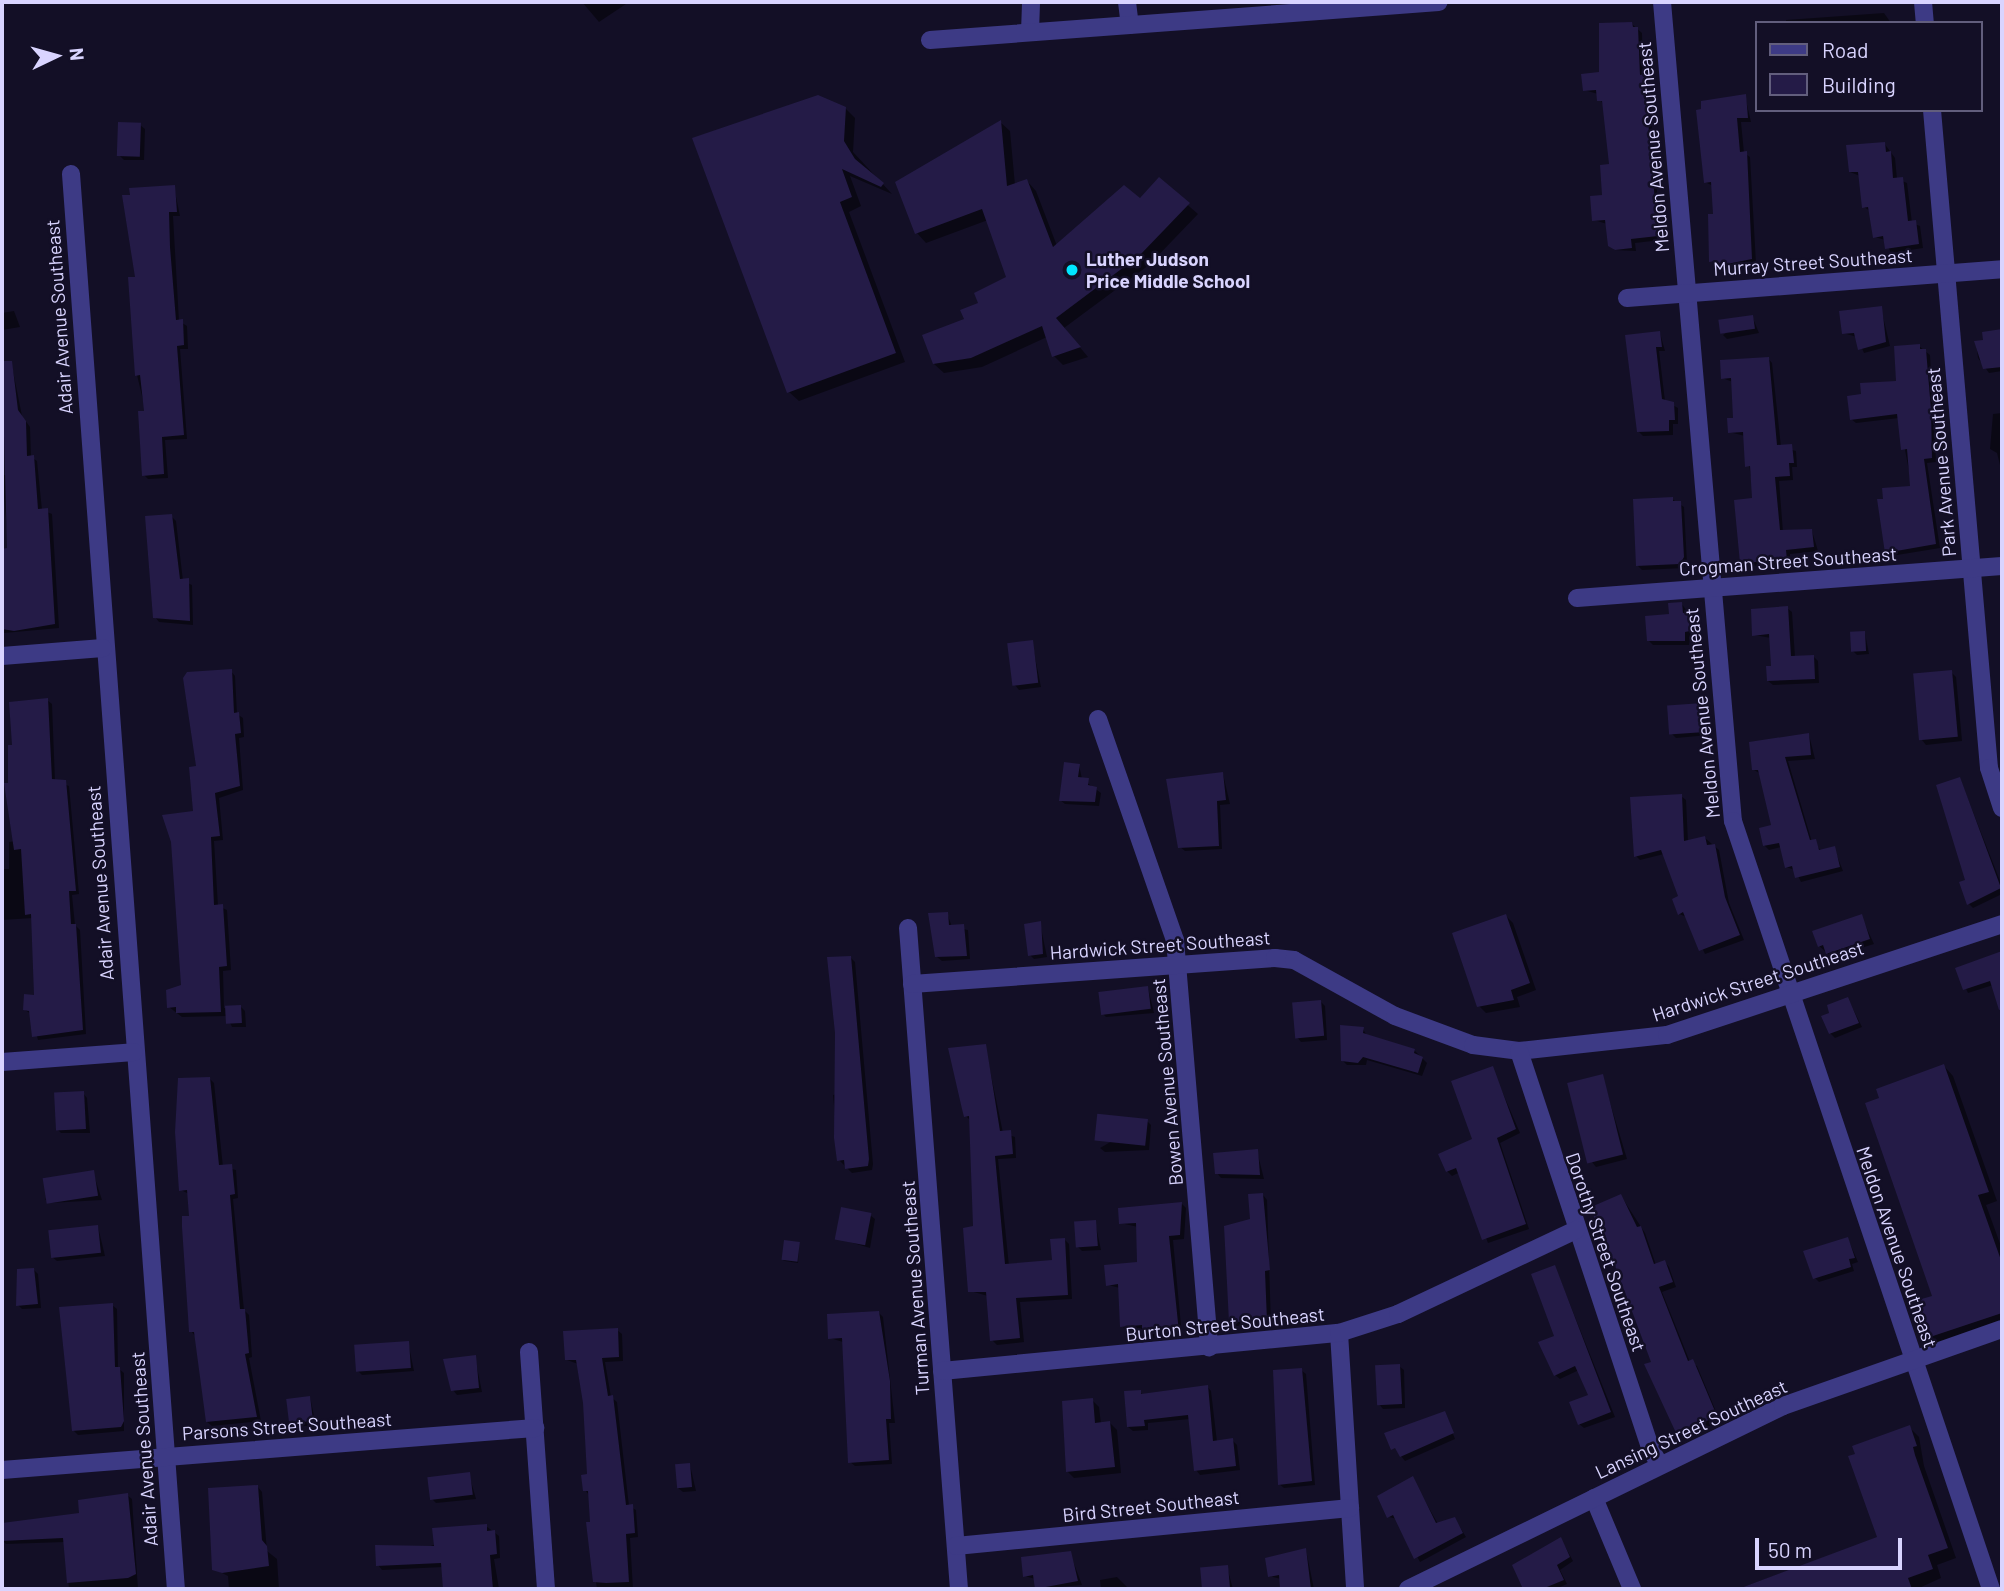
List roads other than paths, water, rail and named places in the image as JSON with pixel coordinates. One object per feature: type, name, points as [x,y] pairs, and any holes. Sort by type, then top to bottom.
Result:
[{"type":"street","points":[[1030,32],[1031,2]]},
{"type":"street","points":[[1127,2],[1129,25]]},
{"type":"street","points":[[930,40],[1336,6],[1439,2]]},
{"type":"street","name":"Meldon Avenue Southeast","points":[[1662,2],[1685,292],[1733,821],[1789,995],[1991,1589]]},
{"type":"street","points":[[1923,2],[1925,21]]},
{"type":"street","name":"Park Avenue Southeast","points":[[1932,112],[1989,768],[2002,808]]},
{"type":"street","name":"Adair Avenue Southeast","points":[[71,174],[103,648],[176,1589]]},
{"type":"street","name":"Murray Street Southeast","points":[[1627,298],[2002,269]]},
{"type":"street","name":"Crogman Street Southeast","points":[[1577,598],[2002,566]]},
{"type":"street","points":[[2,656],[103,648]]},
{"type":"street","name":"Bowen Avenue Southeast","points":[[1098,719],[1178,962],[1209,1348]]},
{"type":"street","name":"Hardwick Street Southeast","points":[[912,984],[1178,962],[1294,960],[1395,1016],[1473,1045],[1519,1051],[1667,1035],[2002,924]]},
{"type":"street","points":[[908,928],[912,984]]},
{"type":"street","name":"Turman Avenue Southeast","points":[[912,984],[959,1589]]},
{"type":"street","name":"Dorothy Street Southeast","points":[[1519,1051],[1576,1230],[1660,1465]]},
{"type":"street","points":[[2,1062],[134,1052]]},
{"type":"street","name":"Burton Street Southeast","points":[[942,1371],[1209,1348],[1339,1333],[1398,1314],[1576,1230]]},
{"type":"street","name":"Lansing Street Southeast","points":[[1408,1589],[1783,1406],[2002,1329]]},
{"type":"street","points":[[1339,1333],[1355,1589]]},
{"type":"street","points":[[529,1352],[546,1589]]},
{"type":"street","name":"Parsons Street Southeast","points":[[2,1470],[535,1428]]},
{"type":"street","points":[[1594,1498],[1632,1589]]},
{"type":"street","name":"Bird Street Southeast","points":[[956,1546],[1350,1508]]},
{"type":"place","name":"Luther Judson Price Middle School","points":[[1072,270]]}]
